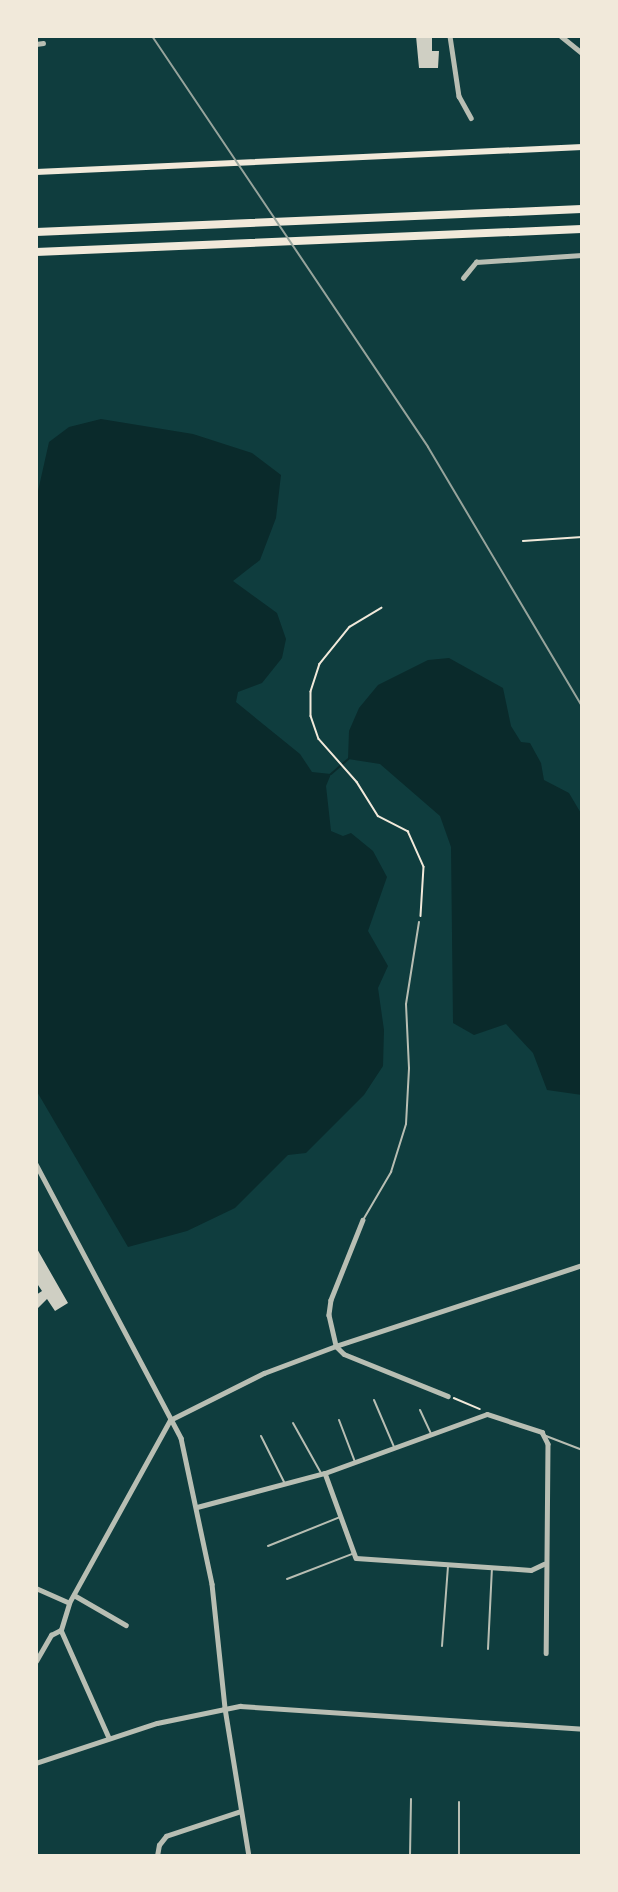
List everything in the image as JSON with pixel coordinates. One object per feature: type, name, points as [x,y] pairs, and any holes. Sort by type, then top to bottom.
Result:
[{"type":"highway","points":[[36,232],[582,209]]},
{"type":"highway","points":[[36,252],[582,229]]},
{"type":"main road","points":[[36,172],[582,147]]},
{"type":"street","points":[[450,36],[459,96],[471,118]]},
{"type":"street","points":[[561,36],[581,52]]},
{"type":"street","points":[[36,44],[43,43]]},
{"type":"street","points":[[463,278],[476,262],[582,255]]},
{"type":"street","points":[[36,1164],[181,1438],[212,1584],[225,1708],[249,1856]]},
{"type":"street","points":[[363,1220],[330,1300],[329,1316],[336,1346],[344,1354],[448,1396]]},
{"type":"street","points":[[109,1738],[61,1629],[69,1603],[170,1420],[264,1373],[336,1346],[582,1265]]},
{"type":"street","points":[[197,1507],[324,1474],[487,1414],[546,1436],[549,1554],[544,1564],[531,1570],[363,1560],[352,1554],[324,1474]]},
{"type":"street","points":[[544,1564],[547,1571],[546,1653]]},
{"type":"street","points":[[36,1588],[69,1603]]},
{"type":"street","points":[[74,1595],[126,1625]]},
{"type":"street","points":[[36,1661],[51,1635],[61,1629]]},
{"type":"street","points":[[36,1762],[109,1738],[225,1708],[260,1705],[582,1729]]},
{"type":"street","points":[[157,1856],[159,1845],[166,1836],[241,1810]]},
{"type":"lane","points":[[363,1220],[391,1172],[406,1124],[409,1068],[406,1004],[419,922]]},
{"type":"lane","points":[[374,1400],[394,1448]]},
{"type":"lane","points":[[420,1410],[431,1434]]},
{"type":"lane","points":[[339,1420],[355,1462]]},
{"type":"lane","points":[[293,1423],[324,1474]]},
{"type":"lane","points":[[261,1436],[285,1484]]},
{"type":"lane","points":[[546,1436],[582,1450]]},
{"type":"lane","points":[[268,1546],[340,1517]]},
{"type":"lane","points":[[287,1580],[352,1554]]},
{"type":"lane","points":[[442,1646],[448,1566]]},
{"type":"lane","points":[[488,1649],[492,1567]]},
{"type":"lane","points":[[410,1856],[411,1799]]},
{"type":"lane","points":[[459,1802],[459,1856]]},
{"type":"path","points":[[523,541],[582,537]]},
{"type":"path","points":[[382,608],[350,627],[315,675],[311,716],[319,739],[347,769],[378,816],[408,831],[417,851],[425,889],[419,922]]},
{"type":"path","points":[[448,1396],[487,1414]]},
{"type":"water","points":[[101,419],[193,434],[252,453],[281,475],[276,518],[260,560],[233,581],[277,613],[286,639],[282,658],[262,683],[238,692],[236,702],[300,754],[312,772],[331,774],[326,786],[331,831],[343,836],[351,833],[373,851],[387,877],[368,931],[388,966],[378,988],[384,1030],[383,1066],[364,1095],[306,1153],[288,1155],[235,1208],[187,1231],[128,1247],[36,1090],[36,500],[49,442],[69,427]]},
{"type":"water","points":[[449,658],[503,688],[511,726],[521,742],[530,743],[541,763],[544,780],[569,793],[582,815],[582,1095],[547,1090],[533,1053],[506,1024],[474,1035],[453,1023],[451,847],[440,816],[380,764],[348,759],[349,731],[359,708],[378,685],[428,660]]},
{"type":"building","points":[[416,36],[432,36],[432,51],[439,51],[438,68],[419,68]]},
{"type":"building","points":[[36,1247],[68,1303],[55,1311],[47,1299],[36,1310],[36,1295],[42,1291],[36,1282]]},
{"type":"waterway","points":[[331,774],[348,759]]},
{"type":"railway","points":[[152,36],[428,447],[582,706]]}]
